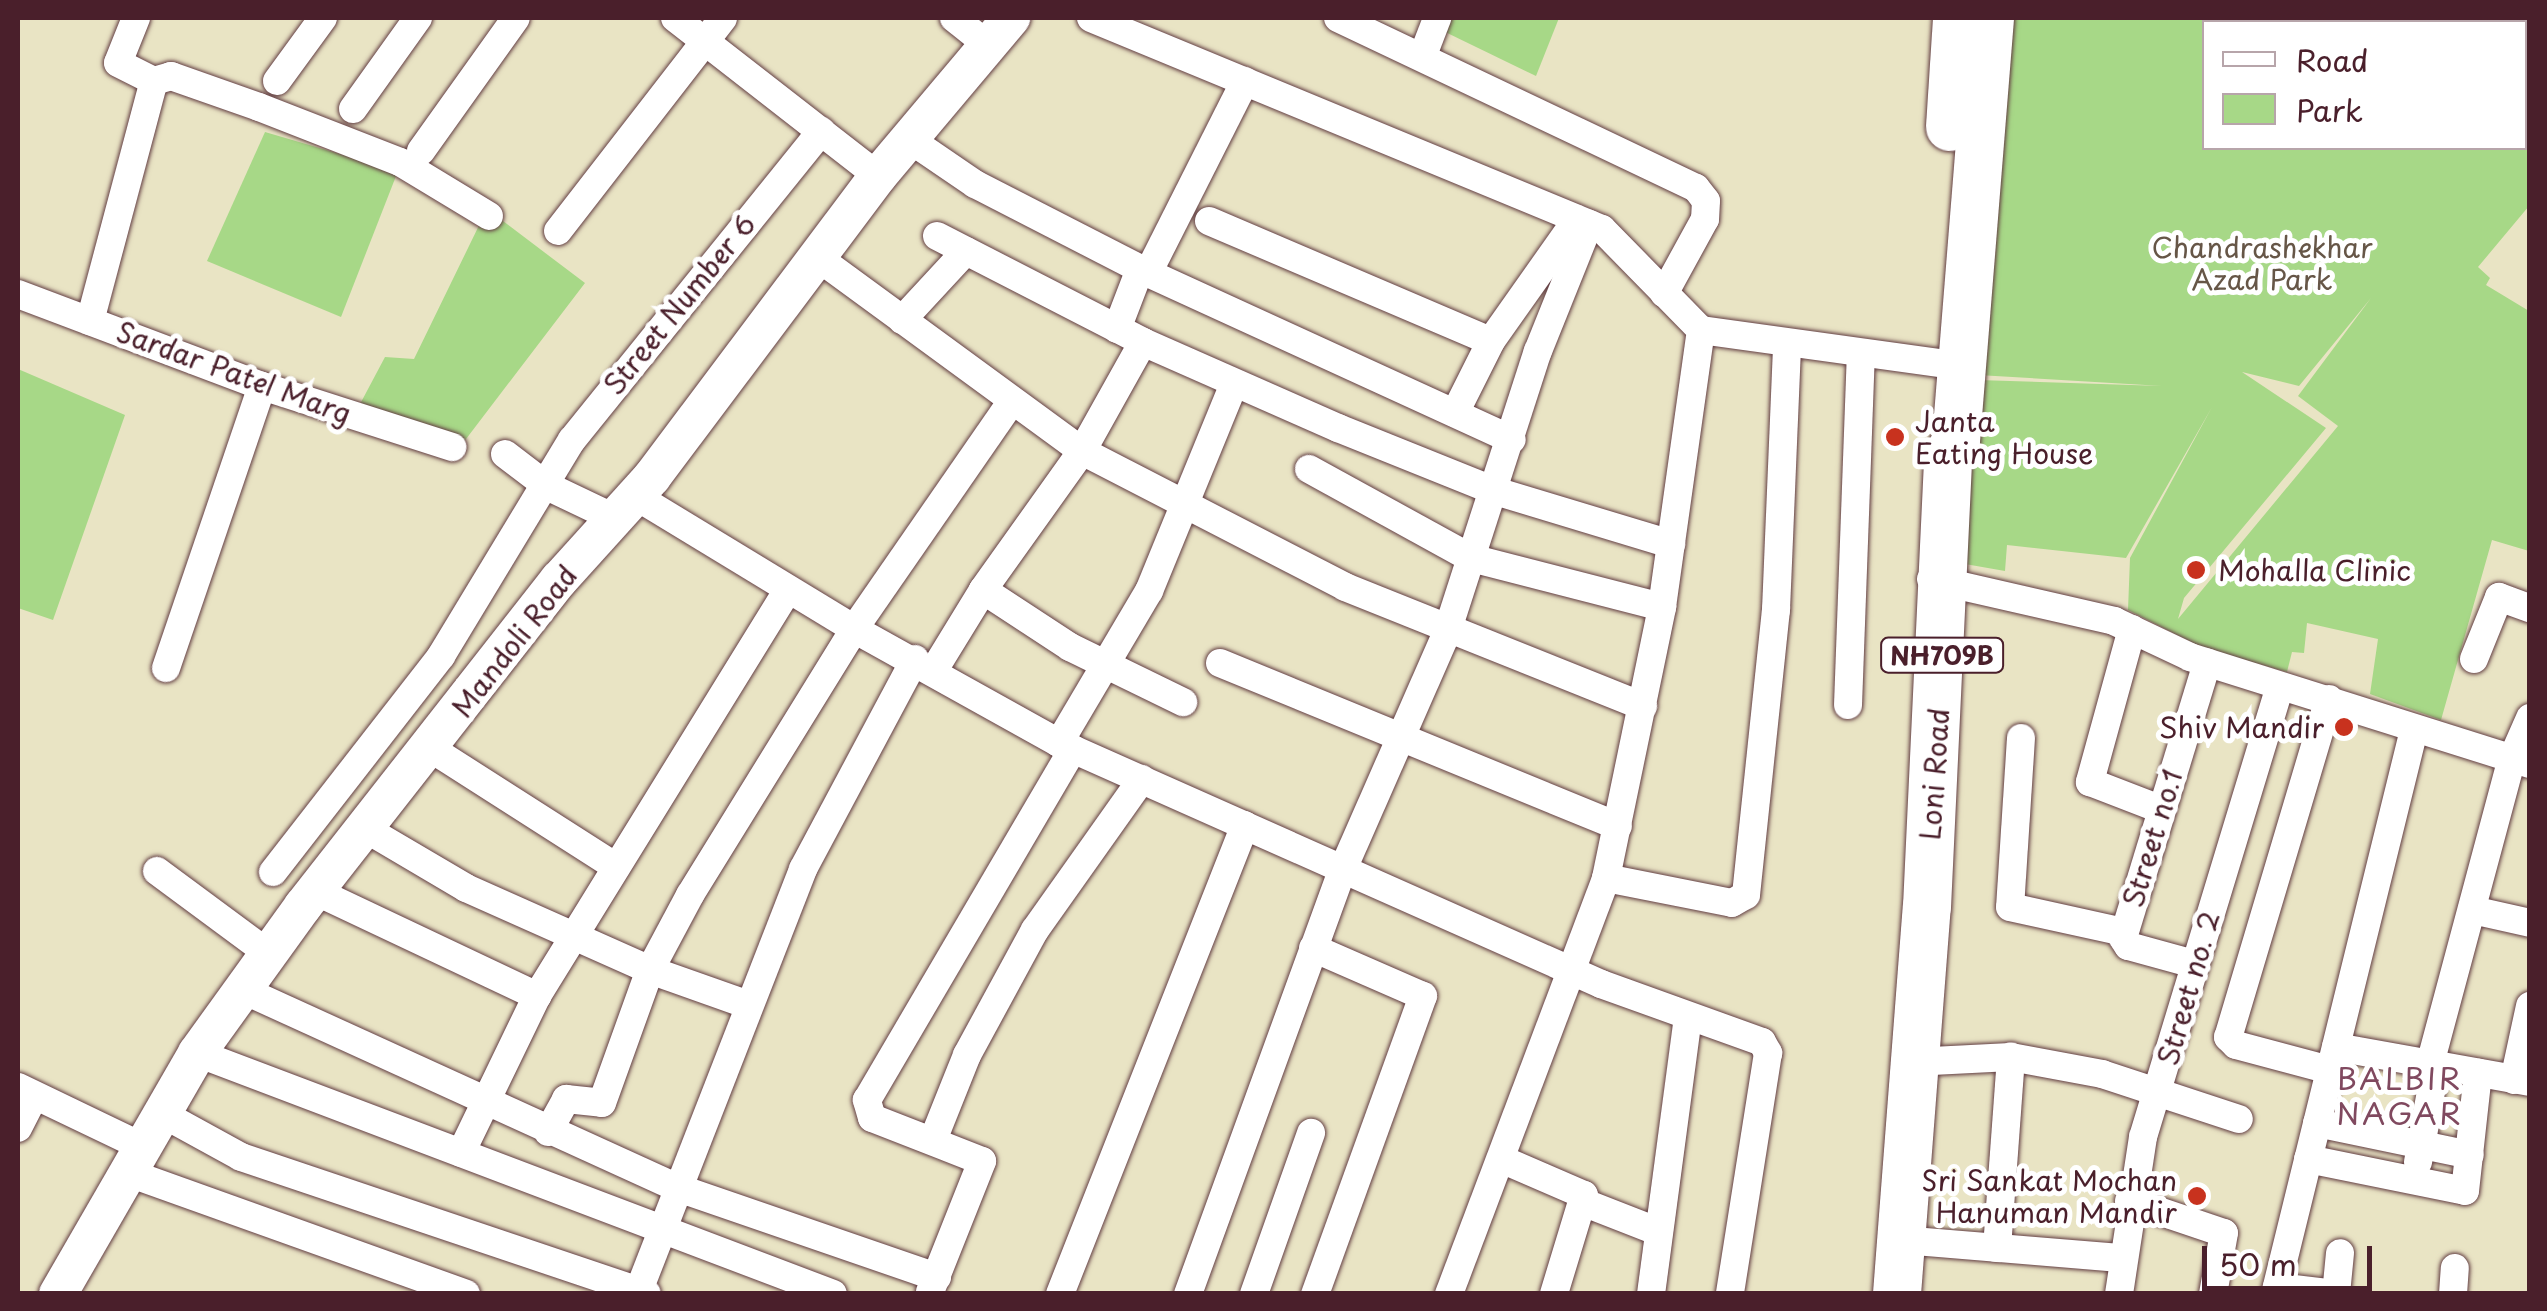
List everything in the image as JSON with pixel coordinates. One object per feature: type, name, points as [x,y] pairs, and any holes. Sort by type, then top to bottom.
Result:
[{"type":"highway","name":"Loni Road","points":[[1880,1294],[1934,579],[1948,456],[1956,441],[1947,366],[1956,18]]},
{"type":"highway","name":"Loni Road","points":[[1947,366],[1990,18]]},
{"type":"highway","name":"Loni Road","points":[[1896,1294],[1912,1062],[1934,579]]},
{"type":"street","points":[[136,18],[118,63],[154,80],[171,76],[337,136],[408,166],[489,216]]},
{"type":"street","points":[[277,81],[323,18]]},
{"type":"street","points":[[353,109],[418,18]]},
{"type":"street","points":[[422,151],[516,18]]},
{"type":"street","points":[[675,18],[715,28],[822,131],[878,176]]},
{"type":"street","points":[[954,18],[1005,24]]},
{"type":"street","points":[[1091,18],[1612,236],[1701,330],[1787,346],[1947,366]]},
{"type":"street","points":[[1338,18],[1423,55],[1696,188],[1706,201],[1705,218],[1664,294]]},
{"type":"street","points":[[1423,55],[1437,18]]},
{"type":"street","name":"Mandoli Road","points":[[58,1294],[161,1113],[241,989],[878,176],[1005,24]]},
{"type":"street","points":[[558,232],[715,28]]},
{"type":"street","points":[[90,321],[154,80]]},
{"type":"street","points":[[1118,330],[1144,271],[1245,81]]},
{"type":"street","name":"Street Number 6","points":[[274,872],[441,656],[546,486],[630,362],[822,131]]},
{"type":"street","points":[[909,138],[974,184],[1144,271],[1512,440]]},
{"type":"street","points":[[1209,221],[1492,342]]},
{"type":"street","points":[[1455,414],[1492,342],[1583,222]]},
{"type":"street","points":[[1188,1294],[1312,948],[1447,632],[1583,222]]},
{"type":"street","points":[[936,236],[1118,330],[1234,384],[1495,491],[1671,544]]},
{"type":"street","points":[[902,320],[966,251]]},
{"type":"street","points":[[817,257],[1010,404],[1082,451],[1447,632],[1644,706]]},
{"type":"street","name":"Sardar Patel Marg","points":[[18,294],[262,386],[452,446]]},
{"type":"street","points":[[1450,1294],[1606,878],[1662,608],[1701,330]]},
{"type":"street","points":[[161,1113],[241,1157],[643,1292],[660,1228],[803,869],[925,664],[984,590],[1082,451],[1143,342]]},
{"type":"street","points":[[1606,878],[1732,903],[1746,895],[1776,610],[1787,346]]},
{"type":"street","points":[[1848,705],[1861,356]]},
{"type":"street","points":[[241,989],[678,1188],[933,1285],[982,1161],[872,1118],[867,1100],[1066,746],[1102,664],[1127,634],[1189,506],[1234,384]]},
{"type":"street","points":[[166,668],[262,386]]},
{"type":"street","points":[[548,1132],[566,1099],[602,1103],[650,970],[854,629],[1010,404]]},
{"type":"street","points":[[505,454],[546,486],[623,506],[788,590],[1066,746],[1571,970],[1767,1048],[1730,1294]]},
{"type":"street","points":[[1309,469],[1470,558],[1662,608]]},
{"type":"street","points":[[1934,579],[2132,629],[2207,663],[2279,688],[2328,699],[2521,762]]},
{"type":"street","points":[[461,1153],[537,996],[788,590]]},
{"type":"street","points":[[984,590],[1102,664],[1183,702]]},
{"type":"street","points":[[2474,659],[2483,623],[2499,597],[2530,608]]},
{"type":"street","points":[[2132,629],[2090,782],[2160,809]]},
{"type":"street","points":[[1220,663],[1399,740],[1618,826]]},
{"type":"street","name":"Street no.1","points":[[2194,964],[2128,946],[2124,932],[2207,663]]},
{"type":"street","name":"Street no. 2","points":[[2119,1294],[2128,1201],[2194,964],[2279,688]]},
{"type":"street","points":[[2328,699],[2228,1036],[2236,1046],[2333,1059],[2433,1064],[2522,1081],[2530,1006]]},
{"type":"street","points":[[2415,1180],[2433,1064],[2472,910],[2521,762],[2530,718]]},
{"type":"street","points":[[2340,1253],[2336,1294],[2276,1290],[2414,730]]},
{"type":"street","points":[[2021,738],[2010,907],[2124,932]]},
{"type":"street","points":[[430,748],[616,867]]},
{"type":"street","points":[[933,1140],[967,1056],[1035,930],[1142,780]]},
{"type":"street","points":[[1060,1294],[1246,825]]},
{"type":"street","points":[[366,829],[466,888],[572,937],[749,1005]]},
{"type":"street","points":[[157,870],[268,953]]},
{"type":"street","points":[[315,891],[537,996]]},
{"type":"street","points":[[2472,910],[2530,924]]},
{"type":"street","points":[[1312,948],[1423,996],[1316,1294]]},
{"type":"street","points":[[1651,1294],[1688,1018]]},
{"type":"street","points":[[198,1053],[833,1294]]},
{"type":"street","points":[[1912,1062],[2010,1057],[2158,1090],[2239,1118]]},
{"type":"street","points":[[1997,1248],[2010,1057]]},
{"type":"street","points":[[2308,1159],[2465,1190],[2478,1073]]},
{"type":"street","points":[[18,1128],[26,1092],[134,1159],[466,1294]]},
{"type":"street","points":[[2317,1124],[2470,1155]]},
{"type":"street","points":[[1254,1294],[1312,1133]]},
{"type":"street","points":[[1500,1159],[1580,1192],[1585,1203],[1554,1294]]},
{"type":"street","points":[[2128,1201],[2224,1233],[2213,1294]]},
{"type":"street","points":[[1585,1203],[1660,1232]]},
{"type":"street","points":[[1902,1240],[2121,1258]]},
{"type":"green space","points":[[1444,18],[1559,18],[1536,76],[1439,29]]},
{"type":"green space","name":"Chandrashekhar Azad Park","points":[[2012,18],[2318,18],[2202,20],[2202,150],[2527,150],[2527,20],[2519,20],[2529,18],[2529,206],[2478,267],[2490,278],[2486,285],[2529,311],[2529,551],[2492,540],[2441,720],[2370,694],[2378,639],[2307,623],[2304,653],[2292,652],[2287,672],[2203,648],[2128,610],[2130,558],[2212,407],[2126,558],[2007,545],[2005,571],[1965,564],[1978,380],[2162,386],[1978,375]],"holes":[[[2371,298],[2298,396],[2338,426],[2178,619],[2184,598],[2326,428],[2242,372],[2299,386]]]},
{"type":"green space","points":[[265,132],[398,171],[341,317],[207,261]]},
{"type":"green space","points":[[487,209],[585,283],[463,443],[359,406],[385,357],[414,359]]},
{"type":"green space","points":[[18,369],[125,415],[53,620],[18,608]]},
{"type":"place","name":"Janta Eating House","points":[[1895,437]]},
{"type":"place","name":"Mohalla Clinic","points":[[2196,570]]},
{"type":"place","name":"Shiv Mandir","points":[[2344,727]]},
{"type":"place","name":"Sri Sankat Mochan Hanuman Mandir","points":[[2197,1196]]},
{"type":"district","name":"BALBIR NAGAR","points":[[2400,1095]]}]
